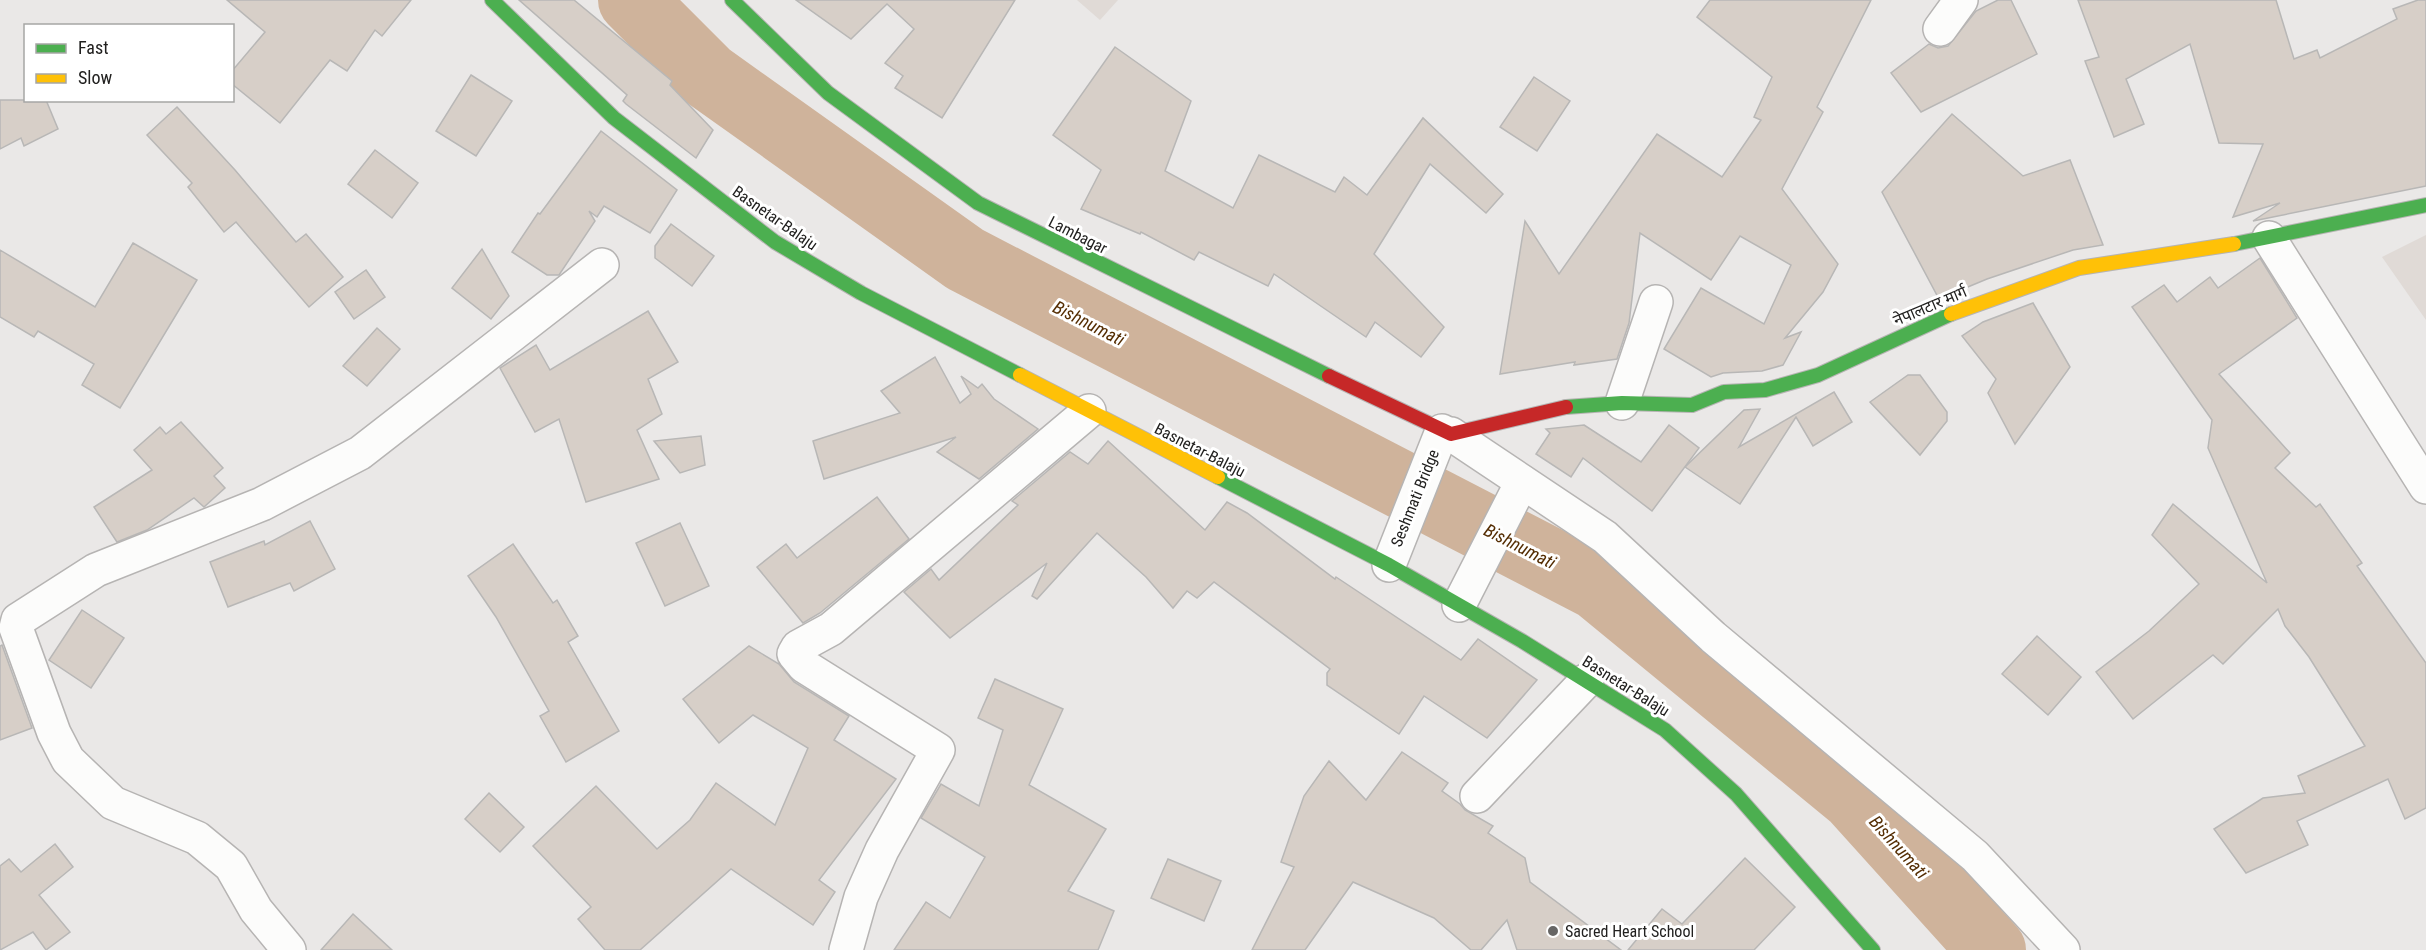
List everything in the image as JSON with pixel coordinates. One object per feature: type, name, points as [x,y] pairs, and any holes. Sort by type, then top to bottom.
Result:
[{"type":"street","name":"Basnetar-Balaju","points":[[492,0],[614,118],[775,242],[861,293],[1089,411],[1394,551],[1466,591],[1587,680],[1665,730],[1736,794],[1872,950]]},
{"type":"street","name":"Lambagar","points":[[732,0],[828,93],[978,203],[1447,433]]},
{"type":"street","points":[[1940,29],[1961,0]]},
{"type":"street","name":"नेपालटार मार्ग","points":[[1447,433],[1554,408],[1622,403],[1692,405],[1724,392],[1765,390],[1818,375],[1983,301],[2079,268],[2269,238],[2426,206]]},
{"type":"street","points":[[2269,238],[2426,487]]},
{"type":"street","points":[[289,950],[256,910],[231,866],[197,838],[113,803],[68,760],[54,733],[16,628],[18,620],[96,570],[262,504],[360,453],[602,265]]},
{"type":"street","points":[[1622,403],[1656,302]]},
{"type":"street","points":[[846,950],[861,897],[882,850],[938,750],[804,666],[794,654],[798,647],[831,629],[1089,411]]},
{"type":"street","points":[[1447,433],[1605,537],[1713,637],[1975,856],[2063,950]]},
{"type":"street","name":"Seshmati Bridge","points":[[1394,551],[1428,463],[1447,433]]},
{"type":"street","points":[[1466,591],[1522,482]]},
{"type":"street","points":[[1477,796],[1587,680]]},
{"type":"shaded area","points":[[1077,0],[1118,0],[1100,20]]},
{"type":"shaded area","points":[[2426,235],[2426,320],[2382,257]]},
{"type":"building","points":[[227,0],[411,0],[382,36],[375,30],[347,71],[330,60],[280,123],[234,86],[234,69],[265,32]]},
{"type":"building","points":[[519,0],[574,0],[672,81],[670,85],[713,130],[696,158],[626,104],[623,101],[627,95]]},
{"type":"building","points":[[796,0],[1015,0],[942,118],[895,88],[903,76],[885,63],[914,29],[887,4],[851,39]]},
{"type":"building","points":[[1710,0],[1871,0],[1817,107],[1823,112],[1782,189],[1838,264],[1823,292],[1785,338],[1801,332],[1783,365],[1762,371],[1723,373],[1711,377],[1664,349],[1701,288],[1764,324],[1791,265],[1740,236],[1711,280],[1640,233],[1629,323],[1617,359],[1574,365],[1575,362],[1500,374],[1525,221],[1559,274],[1657,134],[1722,177],[1761,120],[1754,117],[1772,77],[1697,17]]},
{"type":"building","points":[[1998,0],[2011,0],[2037,54],[1921,112],[1891,73],[1929,44],[1938,48],[1948,46],[1976,11]]},
{"type":"building","points":[[2078,0],[2276,0],[2294,59],[2317,50],[2320,58],[2397,19],[2393,9],[2418,0],[2426,0],[2426,186],[2253,221],[2280,203],[2233,217],[2263,144],[2219,143],[2190,44],[2126,79],[2144,124],[2114,137],[2085,61],[2099,57]]},
{"type":"building","points":[[1115,47],[1191,101],[1165,171],[1233,208],[1259,155],[1335,192],[1344,177],[1367,195],[1423,118],[1503,194],[1486,213],[1430,164],[1374,254],[1444,327],[1421,357],[1375,322],[1366,337],[1274,274],[1268,286],[1199,252],[1194,260],[1141,232],[1140,234],[1081,209],[1101,170],[1053,135]]},
{"type":"building","points":[[471,75],[512,101],[476,156],[436,131]]},
{"type":"building","points":[[1534,77],[1570,101],[1537,151],[1500,127]]},
{"type":"building","points":[[0,100],[47,102],[58,129],[24,146],[21,138],[0,149]]},
{"type":"building","points":[[177,107],[235,170],[296,242],[306,234],[343,277],[309,307],[236,222],[224,232],[188,187],[192,183],[147,135]]},
{"type":"building","points":[[1952,114],[2023,176],[2070,160],[2103,245],[2073,250],[1987,279],[1939,299],[1882,192]]},
{"type":"building","points":[[601,131],[677,190],[650,233],[604,206],[597,217],[589,211],[595,221],[559,275],[547,275],[512,252],[538,213],[540,214]]},
{"type":"building","points":[[375,150],[418,183],[392,218],[348,184]]},
{"type":"building","points":[[671,224],[714,256],[692,286],[655,258],[655,246]]},
{"type":"building","points":[[133,243],[197,280],[120,408],[82,385],[94,364],[38,331],[34,337],[0,317],[0,250],[95,307]]},
{"type":"building","points":[[482,249],[509,296],[491,319],[452,288]]},
{"type":"building","points":[[2260,258],[2297,318],[2219,374],[2290,453],[2275,468],[2316,507],[2320,504],[2362,563],[2357,566],[2426,663],[2426,808],[2405,819],[2388,779],[2297,821],[2308,845],[2246,873],[2214,829],[2263,798],[2305,793],[2298,776],[2365,746],[2309,657],[2285,626],[2278,609],[2223,664],[2213,655],[2133,719],[2096,672],[2149,631],[2199,584],[2152,535],[2173,504],[2267,583],[2208,448],[2212,420],[2132,307],[2164,285],[2177,302],[2210,277],[2218,288]]},
{"type":"building","points":[[366,270],[385,297],[354,319],[335,292]]},
{"type":"building","points":[[2033,303],[2070,367],[2015,444],[1988,393],[1996,379],[1962,336],[1983,322]]},
{"type":"building","points":[[648,311],[678,362],[648,379],[662,414],[637,430],[659,479],[586,502],[559,419],[535,432],[500,368],[536,345],[550,370]]},
{"type":"building","points":[[377,328],[400,349],[367,386],[343,366]]},
{"type":"building","points":[[935,357],[960,403],[971,394],[961,376],[978,388],[982,384],[994,399],[1038,429],[979,479],[937,452],[956,437],[824,479],[813,441],[900,413],[881,391]]},
{"type":"building","points":[[1908,375],[1920,375],[1947,412],[1947,421],[1920,455],[1870,402]]},
{"type":"building","points":[[1834,392],[1852,422],[1813,446],[1796,417],[1740,504],[1685,467],[1744,410],[1760,409],[1739,447]]},
{"type":"building","points":[[181,422],[223,468],[214,476],[225,488],[204,507],[194,498],[147,530],[117,542],[94,507],[152,470],[134,450],[160,427],[166,434]]},
{"type":"building","points":[[1584,425],[1641,462],[1669,425],[1699,448],[1652,511],[1583,458],[1571,477],[1536,454],[1550,433],[1546,429]]},
{"type":"building","points":[[701,436],[705,465],[680,473],[654,441]]},
{"type":"building","points":[[1108,441],[1205,530],[1227,502],[1247,513],[1335,579],[1336,577],[1461,660],[1478,639],[1537,680],[1487,738],[1424,696],[1399,734],[1327,685],[1327,673],[1330,669],[1214,582],[1197,598],[1187,591],[1173,608],[1146,577],[1097,533],[1037,599],[1032,596],[1047,563],[950,638],[904,592],[931,569],[939,580],[1018,505],[1012,501],[1070,452],[1088,464]]},
{"type":"building","points":[[877,497],[909,539],[820,613],[803,623],[757,567],[786,544],[797,558]]},
{"type":"building","points":[[310,521],[335,569],[294,591],[290,583],[228,607],[210,562],[264,541],[265,545]]},
{"type":"building","points":[[680,523],[709,586],[665,606],[636,543]]},
{"type":"building","points":[[513,544],[553,603],[557,600],[578,636],[568,642],[619,731],[566,762],[540,716],[549,711],[496,617],[468,576]]},
{"type":"building","points":[[82,610],[124,638],[91,688],[49,660]]},
{"type":"building","points":[[2037,636],[2081,677],[2048,715],[2002,674]]},
{"type":"building","points":[[2,645],[32,728],[0,740],[0,646]]},
{"type":"building","points":[[749,646],[779,664],[794,682],[849,716],[834,740],[896,779],[819,880],[835,892],[813,925],[731,869],[640,950],[605,950],[578,919],[591,907],[533,846],[596,786],[657,849],[690,820],[716,783],[775,825],[808,748],[753,715],[719,743],[683,699]]},
{"type":"building","points":[[995,679],[1063,709],[1029,785],[1106,829],[1068,891],[1114,911],[1098,950],[894,950],[926,902],[950,918],[985,857],[921,818],[941,784],[979,806],[1003,730],[978,718]]},
{"type":"building","points":[[1402,752],[1448,783],[1442,791],[1465,810],[1493,826],[1488,833],[1525,858],[1530,882],[1621,950],[1517,950],[1507,920],[1481,950],[1471,950],[1434,918],[1353,882],[1305,950],[1252,950],[1294,867],[1281,862],[1304,796],[1329,761],[1366,800]]},
{"type":"building","points":[[489,793],[524,827],[500,852],[465,819]]},
{"type":"building","points":[[55,844],[73,867],[39,895],[70,932],[46,950],[33,932],[0,950],[0,866],[9,859],[21,872]]},
{"type":"building","points":[[1745,858],[1795,907],[1754,950],[1628,950],[1662,909],[1682,924]]},
{"type":"building","points":[[1168,859],[1221,881],[1204,921],[1151,898]]},
{"type":"building","points":[[353,914],[392,950],[321,950]]},
{"type":"waterway","name":"Bishnumati","points":[[632,0],[708,76],[965,259],[1597,586],[1854,797],[1992,950]]},
{"type":"traffic: fast","points":[[492,0],[614,118],[775,242],[861,293],[1020,375]]},
{"type":"traffic: fast","points":[[732,0],[828,93],[978,203],[1329,376]]},
{"type":"traffic: fast","points":[[2234,244],[2426,205]]},
{"type":"traffic: fast","points":[[1566,407],[1622,403],[1692,405],[1724,392],[1765,390],[1818,375],[1951,314]]},
{"type":"traffic: fast","points":[[1218,477],[1389,565],[1522,641],[1665,730],[1736,794],[1873,950]]},
{"type":"traffic: slow","points":[[1951,314],[2079,268],[2234,244]]},
{"type":"traffic: slow","points":[[1020,375],[1218,477]]},
{"type":"traffic: jam","points":[[1329,376],[1451,434],[1566,407]]},
{"type":"place","name":"Sacred Heart School","points":[[1553,931]]}]
